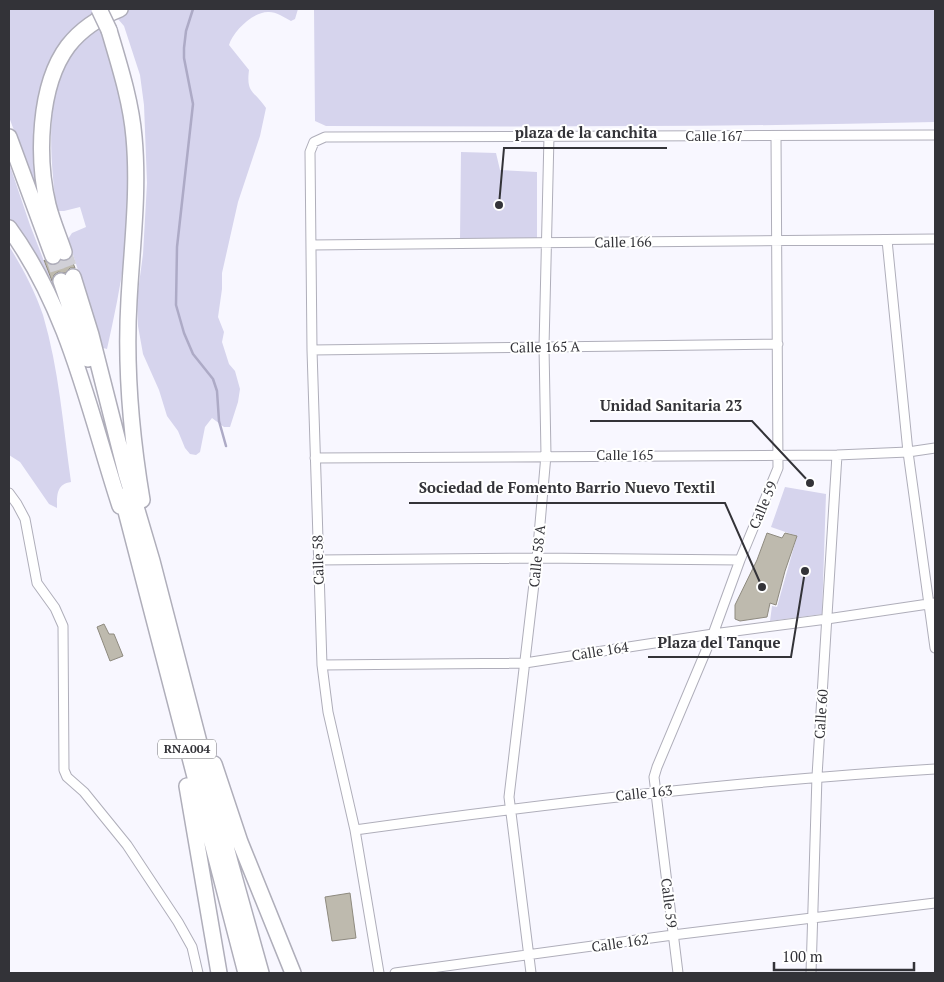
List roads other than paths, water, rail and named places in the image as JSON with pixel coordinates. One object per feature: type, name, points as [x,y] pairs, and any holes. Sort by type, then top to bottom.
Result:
[{"type":"highway","points":[[100,9],[108,30],[130,108],[134,134],[136,221],[129,300],[129,395],[146,563]]},
{"type":"highway","points":[[9,137],[58,254],[44,179],[42,131],[48,96],[58,64],[68,46],[95,21],[120,9]]},
{"type":"highway","points":[[9,228],[32,263],[67,337],[146,563]]},
{"type":"highway","points":[[67,279],[88,322],[126,473],[146,563]]},
{"type":"highway","name":"RNA004","points":[[146,563],[156,633],[246,973]]},
{"type":"highway","name":"RNA004","points":[[146,563],[174,642],[228,854],[261,973]]},
{"type":"highway","points":[[156,633],[192,812],[219,973]]},
{"type":"highway","points":[[174,642],[240,842],[293,973]]},
{"type":"street","name":"Calle 167","points":[[314,142],[325,137],[935,135]]},
{"type":"street","name":"Calle 58 A","points":[[531,973],[509,797],[537,558],[546,455],[544,347],[549,136]]},
{"type":"street","name":"Calle 59","points":[[678,973],[654,777],[713,634],[740,560],[776,475],[778,454],[778,344],[776,136]]},
{"type":"street","name":"Calle 58","points":[[314,142],[310,152],[312,350],[322,665],[328,712],[354,830],[380,973]]},
{"type":"street","name":"Calle 166","points":[[311,245],[777,239],[935,239]]},
{"type":"street","points":[[887,240],[908,452],[932,603],[935,648]]},
{"type":"street","name":"Calle 165 A","points":[[312,350],[778,344]]},
{"type":"street","name":"Calle 165","points":[[315,458],[546,455],[837,455],[908,452],[935,448]]},
{"type":"street","name":"Calle 60","points":[[811,973],[817,776],[837,455]]},
{"type":"street","points":[[9,492],[25,519],[37,583],[55,608],[63,626],[64,770],[67,777],[84,792],[127,845],[178,922],[192,947],[198,973]]},
{"type":"street","points":[[318,560],[537,558],[740,560]]},
{"type":"street","name":"Calle 164","points":[[322,665],[525,663],[932,603]]},
{"type":"street","name":"Calle 163","points":[[354,830],[510,808],[655,791],[817,776],[935,769]]},
{"type":"street","name":"Calle 162","points":[[395,973],[673,935],[935,903]]},
{"type":"waterway","points":[[193,9],[186,31],[184,48],[184,58],[193,104],[177,247],[176,305],[184,333],[193,354],[213,379],[217,391],[219,421],[226,446]]},
{"type":"tunnel","points":[[64,252],[73,277]]},
{"type":"tunnel","points":[[53,256],[61,281]]},
{"type":"place","name":"plaza de la canchita","points":[[499,205]]},
{"type":"place","name":"Unidad Sanitaria 23","points":[[810,483]]},
{"type":"place","name":"Plaza del Tanque","points":[[805,571]]},
{"type":"place","name":"Sociedad de Fomento Barrio Nuevo Textil","points":[[762,587]]}]
